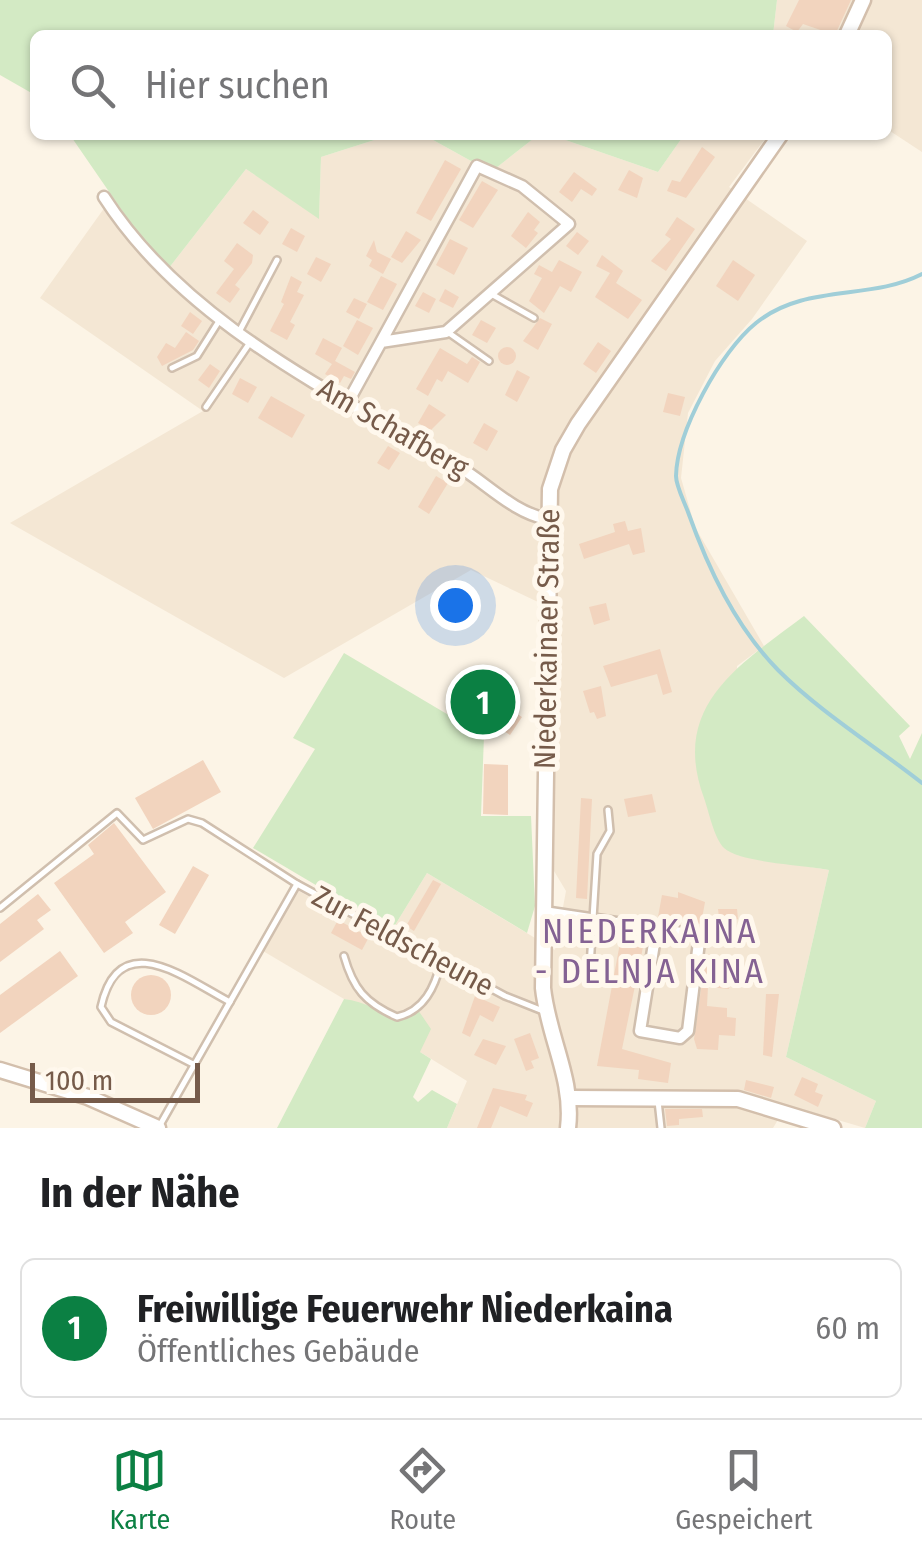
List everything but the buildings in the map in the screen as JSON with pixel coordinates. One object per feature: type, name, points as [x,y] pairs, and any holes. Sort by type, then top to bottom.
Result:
[{"type":"street","points":[[849,30],[864,0]]},
{"type":"street","name":"Niederkainaer Straße","points":[[568,1128],[572,1098],[546,1012],[544,912],[548,519],[555,471],[570,437],[777,140]]},
{"type":"street","points":[[348,402],[477,166],[522,186],[569,224],[494,294],[446,332],[382,342]]},
{"type":"street","name":"Am Schafberg","points":[[104,197],[165,273],[251,342],[477,478],[526,515],[548,519]]},
{"type":"street","points":[[544,912],[656,932],[696,935],[699,942],[688,1031],[680,1038],[640,1030],[656,932]]},
{"type":"street","points":[[0,1070],[88,1096],[158,1128]]},
{"type":"street","points":[[572,1098],[738,1099],[833,1128]]},
{"type":"lane","points":[[239,333],[277,260]]},
{"type":"lane","points":[[494,294],[534,318]]},
{"type":"lane","points":[[172,368],[197,356],[220,318]]},
{"type":"lane","points":[[446,332],[490,361]]},
{"type":"lane","points":[[206,408],[251,342]]},
{"type":"lane","points":[[590,967],[596,854],[610,831],[608,810]]},
{"type":"lane","points":[[0,908],[118,813],[143,840],[188,819],[202,823],[297,884]]},
{"type":"lane","name":"Zur Feldscheune","points":[[158,1128],[297,884],[441,962],[546,1012]]},
{"type":"lane","points":[[344,956],[352,984],[367,1002],[397,1016],[418,1009],[436,982],[441,962]]},
{"type":"lane","points":[[193,1064],[111,1022],[101,1007],[104,992],[129,963],[150,960],[230,1002]]},
{"type":"lane","points":[[658,1098],[662,1128]]},
{"type":"shaded area","points":[[777,0],[922,0],[922,152],[892,132],[892,30],[774,30]]},
{"type":"shaded area","points":[[374,140],[433,140],[491,172],[532,140],[565,140],[658,172],[680,140],[764,140],[729,187],[807,241],[752,319],[715,361],[688,413],[681,478],[695,527],[764,646],[737,666],[737,855],[829,870],[786,1057],[876,1101],[865,1128],[787,1105],[773,1128],[447,1128],[467,1081],[420,1052],[405,1016],[344,999],[263,951],[297,890],[382,936],[392,930],[427,873],[555,950],[566,891],[554,871],[557,611],[471,570],[284,678],[10,523],[203,411],[40,298],[105,207],[124,234],[165,273],[246,169],[319,218],[321,157]]},
{"type":"green space","points":[[0,0],[777,0],[774,30],[30,30],[30,92],[0,75]]},
{"type":"green space","points":[[73,140],[374,140],[321,157],[319,219],[246,169],[165,273]]},
{"type":"green space","points":[[433,140],[532,140],[491,172]]},
{"type":"green space","points":[[565,140],[680,140],[658,172]]},
{"type":"green space","points":[[804,616],[910,726],[899,736],[910,759],[922,733],[922,1128],[865,1128],[876,1101],[786,1057],[829,870],[758,860],[724,848],[712,824],[696,766],[696,738],[717,691],[756,652]]},
{"type":"green space","points":[[344,653],[484,736],[481,816],[531,816],[535,906],[527,933],[427,873],[392,930],[253,848],[315,749],[293,738]]},
{"type":"green space","points":[[344,999],[390,1013],[418,1010],[431,1029],[420,1052],[431,1059],[413,1097],[418,1102],[432,1090],[457,1104],[447,1128],[277,1128]]},
{"type":"waterway","points":[[922,274],[881,287],[795,302],[756,323],[729,352],[703,393],[684,437],[676,476],[714,575],[763,653],[812,700],[922,783]]},
{"type":"place","name":"Freiwillige Feuerwehr Niederkaina","points":[[483,702]]},
{"type":"district","name":"NIEDERKAINA - DELNJA KINA","points":[[650,951]]}]
